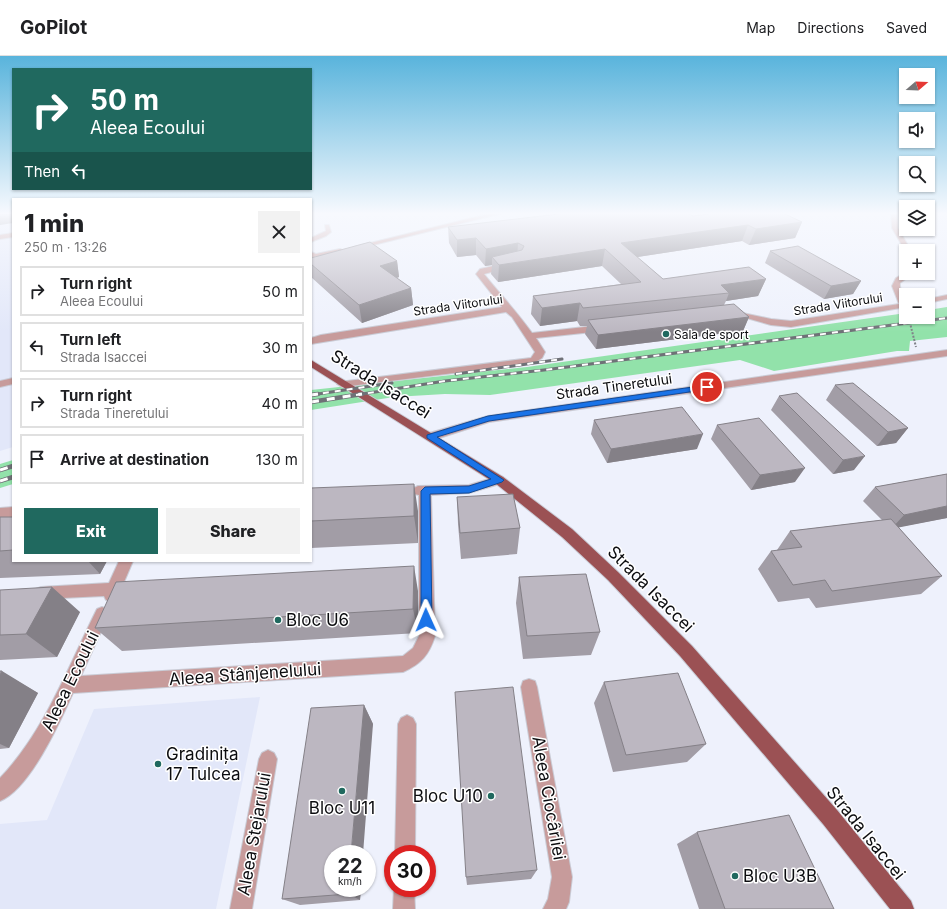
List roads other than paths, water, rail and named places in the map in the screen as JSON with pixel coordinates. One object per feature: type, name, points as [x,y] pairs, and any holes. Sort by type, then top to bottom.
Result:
[{"type":"main road","name":"Strada Isaccei","points":[[312,364],[342,384],[430,436],[499,480],[567,533],[613,576],[686,651],[830,817],[903,909]]},
{"type":"street","points":[[312,254],[332,253]]},
{"type":"street","points":[[508,309],[480,274],[483,271],[518,263]]},
{"type":"street","points":[[899,278],[896,281],[895,287],[899,294]]},
{"type":"street","points":[[935,300],[947,297]]},
{"type":"street","name":"Strada Viitorului","points":[[724,314],[734,313],[770,322],[791,324],[899,306]]},
{"type":"street","name":"Strada Viitorului","points":[[312,341],[321,338],[508,309],[515,315],[540,352],[539,356],[534,360],[342,384]]},
{"type":"street","points":[[530,336],[607,327]]},
{"type":"street","name":"Strada Tineretului","points":[[430,436],[488,419],[947,353]]},
{"type":"street","points":[[0,384],[12,381]]},
{"type":"street","points":[[404,491],[469,489],[499,480]]},
{"type":"street","points":[[409,575],[425,574],[425,491]]},
{"type":"street","points":[[0,513],[12,512]]},
{"type":"street","name":"Aleea Ecoului","points":[[1,790],[24,766],[45,734],[126,562]]},
{"type":"street","name":"Aleea Stânjenelului","points":[[69,685],[403,664],[413,660],[419,655],[424,646],[426,636],[425,574]]},
{"type":"street","points":[[30,594],[146,587]]},
{"type":"street","name":"Aleea Ciocârliei","points":[[529,687],[562,877],[558,902],[554,909]]},
{"type":"street","points":[[405,845],[407,724]]},
{"type":"street","name":"Aleea Stejarului","points":[[241,909],[268,759]]},
{"type":"street","points":[[404,897],[404,909]]},
{"type":"railway","points":[[356,395],[445,381],[544,370],[947,318]]},
{"type":"railway","points":[[456,374],[562,359]]},
{"type":"railway","points":[[312,395],[392,383]]},
{"type":"railway","points":[[312,395],[318,394]]},
{"type":"railway","points":[[312,402],[362,394]]},
{"type":"railway","points":[[0,470],[12,466]]},
{"type":"railway","points":[[0,481],[12,477]]},
{"type":"place","name":"Sala de sport","points":[[666,334]]},
{"type":"place","name":"Bloc U6","points":[[278,620]]},
{"type":"place","name":"Gradinița 17 Tulcea","points":[[158,764]]},
{"type":"place","name":"Bloc U11","points":[[342,791]]},
{"type":"place","name":"Bloc U10","points":[[491,796]]},
{"type":"place","name":"Bloc U3B","points":[[735,876]]}]
